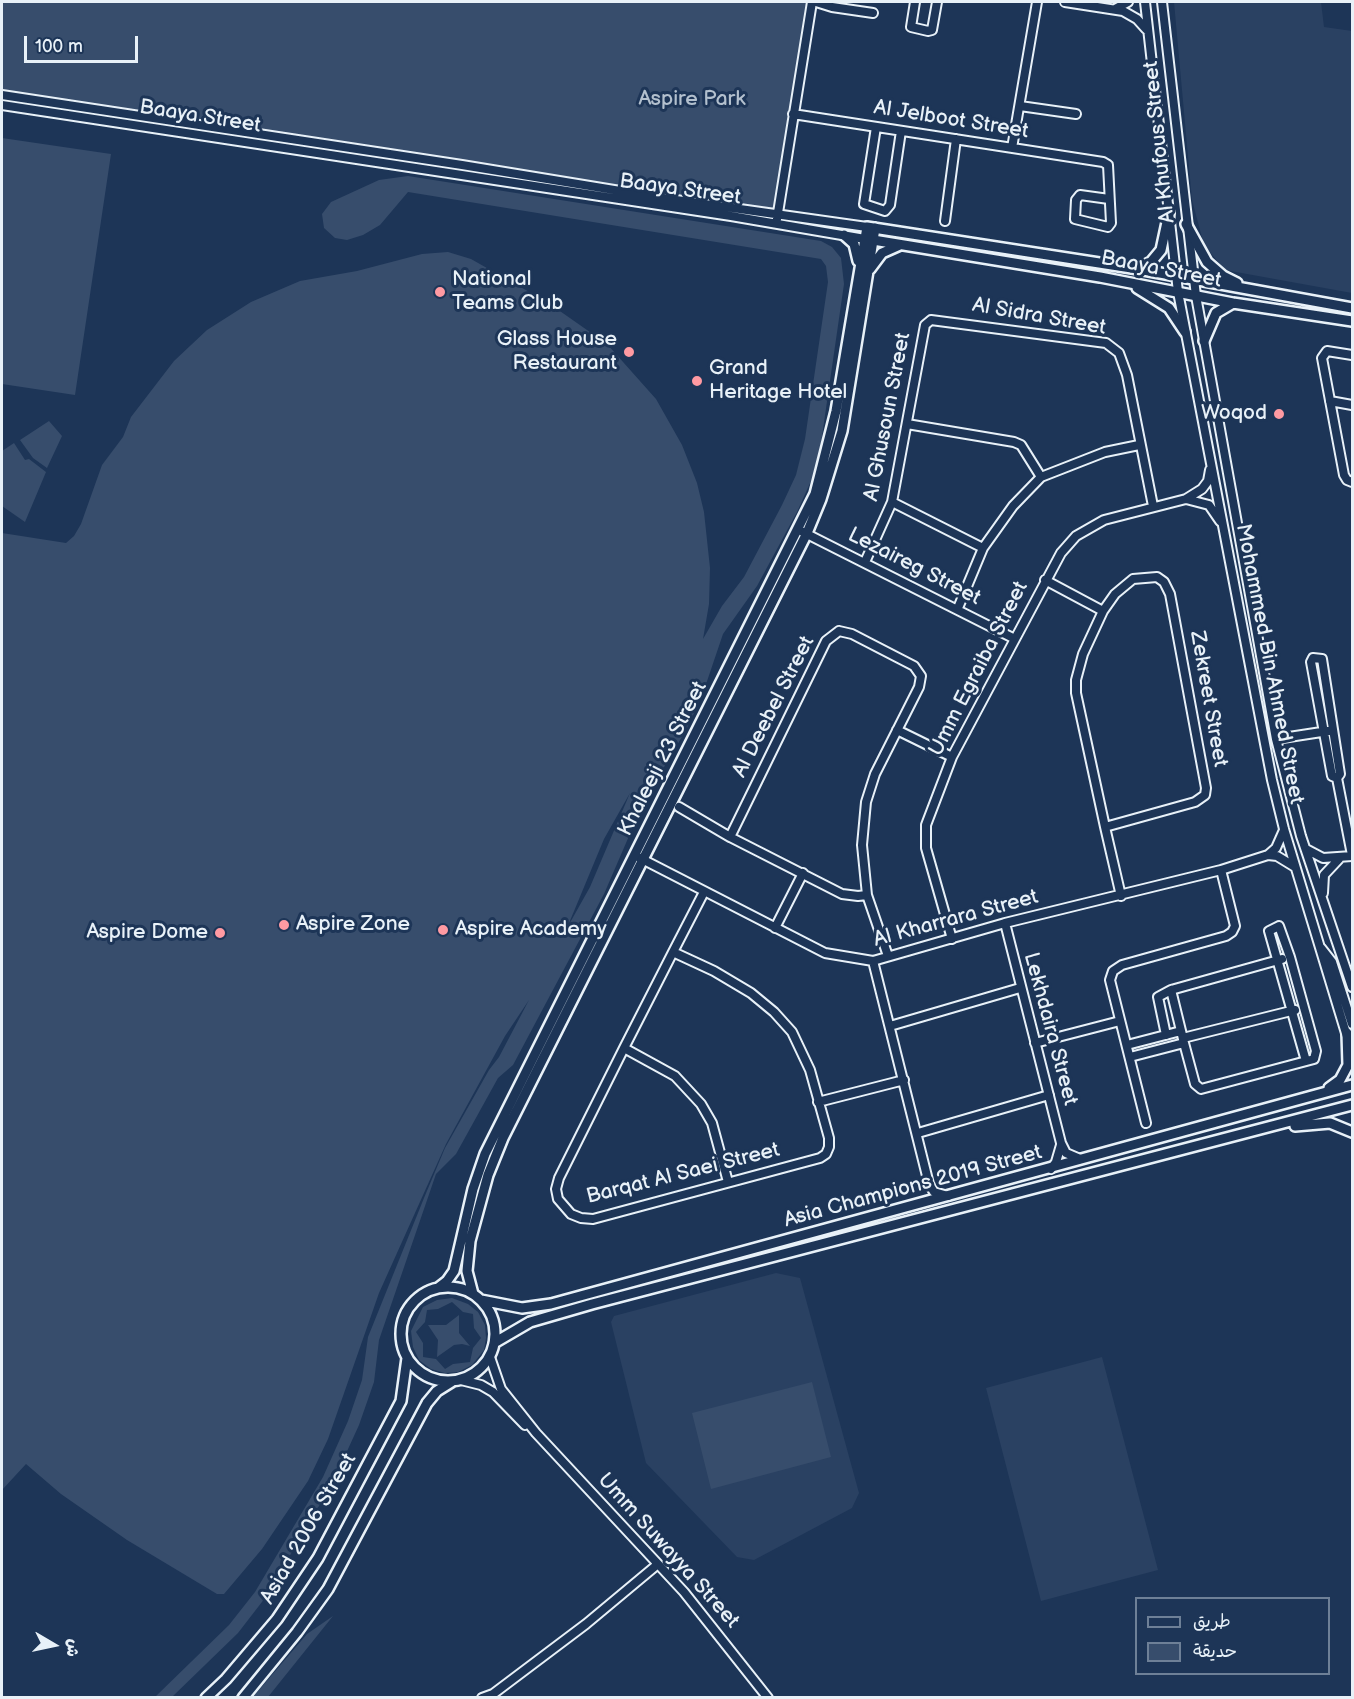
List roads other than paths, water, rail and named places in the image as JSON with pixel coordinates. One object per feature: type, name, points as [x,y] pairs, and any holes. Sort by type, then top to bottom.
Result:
[{"type":"main road","points":[[1138,269],[1151,262],[1161,250],[1169,213]]},
{"type":"main road","points":[[1186,224],[1207,262],[1222,276],[1253,289]]},
{"type":"main road","name":"Baaya Street","points":[[871,227],[1138,269],[1353,308]]},
{"type":"main road","name":"Khaleeji 23 Street","points":[[438,1288],[454,1271],[476,1180],[485,1154],[524,1084],[803,532],[823,468],[847,372],[871,227]]},
{"type":"main road","points":[[844,235],[854,244],[862,277]]},
{"type":"main road","name":"Baaya Street","points":[[869,239],[1119,280],[1233,303],[1353,321]]},
{"type":"main road","points":[[862,277],[882,253],[906,244]]},
{"type":"main road","points":[[1119,280],[1147,292],[1162,303],[1176,316],[1185,332]]},
{"type":"main road","points":[[1204,341],[1216,313],[1233,303]]},
{"type":"main road","points":[[1316,1094],[1334,1085],[1345,1073],[1349,1053],[1347,1033]]},
{"type":"main road","name":"Khaleeji 23 Street","points":[[477,1297],[466,1260],[475,1218],[524,1084]]},
{"type":"main road","name":"Asia Champions 2019 Street","points":[[477,1297],[522,1308],[537,1307],[1353,1085]]},
{"type":"main road","points":[[1284,1123],[1292,1116],[1353,1099]]},
{"type":"main road","name":"Asia Champions 2019 Street","points":[[494,1343],[530,1322],[1353,1105]]},
{"type":"main road","points":[[1254,1131],[1317,1122],[1330,1123],[1353,1132]]},
{"type":"main road","points":[[456,1287],[477,1297],[493,1320],[494,1343],[490,1357],[475,1373],[457,1381],[426,1376],[407,1358],[401,1339],[403,1318],[416,1299],[438,1288],[456,1287]]},
{"type":"main road","name":"Asiad 2006 Street","points":[[206,1698],[226,1679],[277,1619],[318,1558],[401,1401],[407,1358]]},
{"type":"main road","name":"Asiad 2006 Street","points":[[243,1698],[297,1632],[328,1589],[427,1403],[437,1391],[457,1381]]},
{"type":"street","points":[[915,2],[911,27],[928,31],[932,30],[937,2]]},
{"type":"street","points":[[1012,148],[1037,2]]},
{"type":"street","points":[[1065,2],[1115,9],[1137,19],[1148,32]]},
{"type":"street","points":[[1115,9],[1128,2]]},
{"type":"street","name":"Al Khufous Street","points":[[1145,2],[1176,276]]},
{"type":"street","name":"Al Khufous Street","points":[[1162,2],[1194,279]]},
{"type":"street","points":[[776,223],[813,3],[873,14]]},
{"type":"street","name":"Baaya Street","points":[[2,95],[583,185],[668,203],[869,239]]},
{"type":"street","name":"Baaya Street","points":[[2,105],[581,194],[778,214],[871,227]]},
{"type":"street","points":[[1020,106],[1076,114]]},
{"type":"street","name":"Al Jelboot Street","points":[[793,114],[1103,162],[1108,165],[1109,199]]},
{"type":"street","points":[[148,127],[150,117]]},
{"type":"street","points":[[214,137],[216,127]]},
{"type":"street","points":[[876,127],[864,204],[885,211],[890,206],[901,131]]},
{"type":"street","points":[[945,221],[956,139]]},
{"type":"street","points":[[581,194],[583,185]]},
{"type":"street","points":[[1080,195],[1109,199],[1111,219],[1108,227],[1076,219],[1076,200],[1080,195]]},
{"type":"street","name":"Mohammed Bin Ahmed Street","points":[[1176,276],[1210,463],[1284,829],[1353,1053]]},
{"type":"street","name":"Mohammed Bin Ahmed Street","points":[[1194,279],[1276,739],[1305,848],[1353,987]]},
{"type":"street","name":"Al Ghusoun Street","points":[[865,562],[892,502],[925,326],[931,320],[938,319]]},
{"type":"street","name":"Al Sidra Street","points":[[938,319],[1106,343],[1119,353],[1127,375],[1153,507]]},
{"type":"street","points":[[1353,355],[1327,351],[1323,353],[1344,475],[1347,480],[1353,482]]},
{"type":"street","points":[[1330,401],[1353,405]]},
{"type":"street","points":[[907,424],[1014,442],[1021,446],[1041,477]]},
{"type":"street","points":[[958,608],[983,548],[1013,506],[1041,477],[1105,452],[1139,445]]},
{"type":"street","name":"Umm Egraiba Street","points":[[952,939],[926,848],[926,825],[952,757],[1013,638],[1061,553],[1076,536],[1104,520],[1186,499],[1202,489],[1208,481],[1210,463]]},
{"type":"street","points":[[1186,499],[1209,505],[1223,525]]},
{"type":"street","points":[[892,502],[983,548]]},
{"type":"street","name":"Lezaireg Street","points":[[803,532],[958,608],[1013,638]]},
{"type":"street","name":"Zekreet Street","points":[[1105,827],[1195,802],[1205,795],[1206,788],[1170,594],[1164,582],[1157,577],[1133,579],[1123,586],[1103,611],[1083,654],[1076,680],[1105,827],[1121,896]]},
{"type":"street","points":[[1045,580],[1103,611]]},
{"type":"street","name":"Al Deebel Street","points":[[730,837],[826,641],[834,633],[839,631],[852,634],[914,666],[921,676],[919,687],[875,774],[866,802],[862,846],[867,895],[876,915],[888,956]]},
{"type":"street","points":[[1305,848],[1316,856],[1339,859],[1353,856],[1337,778],[1340,774],[1328,731],[1311,662],[1313,658],[1322,659],[1328,731]]},
{"type":"street","points":[[897,730],[952,757]]},
{"type":"street","points":[[1276,739],[1328,731]]},
{"type":"street","points":[[679,807],[730,837],[842,894],[867,895]]},
{"type":"street","points":[[1268,855],[1276,848],[1284,829]]},
{"type":"street","points":[[1268,855],[1277,856],[1295,867]]},
{"type":"street","name":"Al Kharrara Street","points":[[638,857],[825,953],[873,961],[1005,923],[1121,896],[1221,870],[1268,855]]},
{"type":"street","points":[[1324,904],[1324,875],[1339,859]]},
{"type":"street","points":[[1146,1123],[1110,980],[1113,971],[1122,965],[1226,936],[1232,932],[1235,926],[1221,870]]},
{"type":"street","points":[[776,928],[803,873]]},
{"type":"street","name":"Barqat Al Saei Street","points":[[673,952],[735,983],[774,1012],[801,1047],[829,1138],[826,1154],[820,1158],[593,1219],[571,1214],[563,1206],[556,1189],[559,1178],[624,1048],[673,952],[704,892]]},
{"type":"street","name":"Lekhdaira Street","points":[[1005,923],[1061,1143]]},
{"type":"street","points":[[1171,990],[1195,1084],[1201,1089],[1314,1059],[1316,1051],[1279,926],[1269,931],[1306,1061]]},
{"type":"street","points":[[1320,947],[1332,962],[1353,1024]]},
{"type":"street","points":[[1166,1035],[1158,997],[1171,990],[1290,957]]},
{"type":"street","points":[[873,961],[929,1184],[928,1192],[917,1205]]},
{"type":"street","points":[[890,1026],[1020,988]]},
{"type":"street","points":[[1130,1057],[1183,1037],[1304,1007]]},
{"type":"street","points":[[1035,1043],[1120,1021]]},
{"type":"street","points":[[1127,1045],[1166,1035],[1183,1037]]},
{"type":"street","points":[[624,1048],[675,1076],[701,1104],[712,1123],[728,1182]]},
{"type":"street","points":[[818,1102],[904,1080]]},
{"type":"street","points":[[918,1133],[1049,1095]]},
{"type":"street","points":[[1061,1143],[1066,1153],[1084,1160]]},
{"type":"street","points":[[1050,1169],[1056,1162],[1061,1143]]},
{"type":"street","points":[[929,1184],[934,1192],[949,1196]]},
{"type":"street","name":"Umm Suwayya Street","points":[[490,1357],[501,1389],[536,1433]]},
{"type":"street","name":"Umm Suwayya Street","points":[[457,1381],[474,1382],[493,1392],[536,1433],[719,1633],[768,1698]]},
{"type":"street","points":[[482,1698],[494,1696],[658,1564]]},
{"type":"place","name":"National Teams Club","points":[[440,292]]},
{"type":"place","name":"Glass House Restaurant","points":[[629,352]]},
{"type":"place","name":"Grand Heritage Hotel","points":[[697,381]]},
{"type":"place","name":"Woqod","points":[[1279,414]]},
{"type":"place","name":"Aspire Zone","points":[[284,925]]},
{"type":"place","name":"Aspire Academy","points":[[443,930]]},
{"type":"place","name":"Aspire Dome","points":[[220,933]]},
{"type":"park label","name":"Aspire Park","points":[[692,100]]}]
